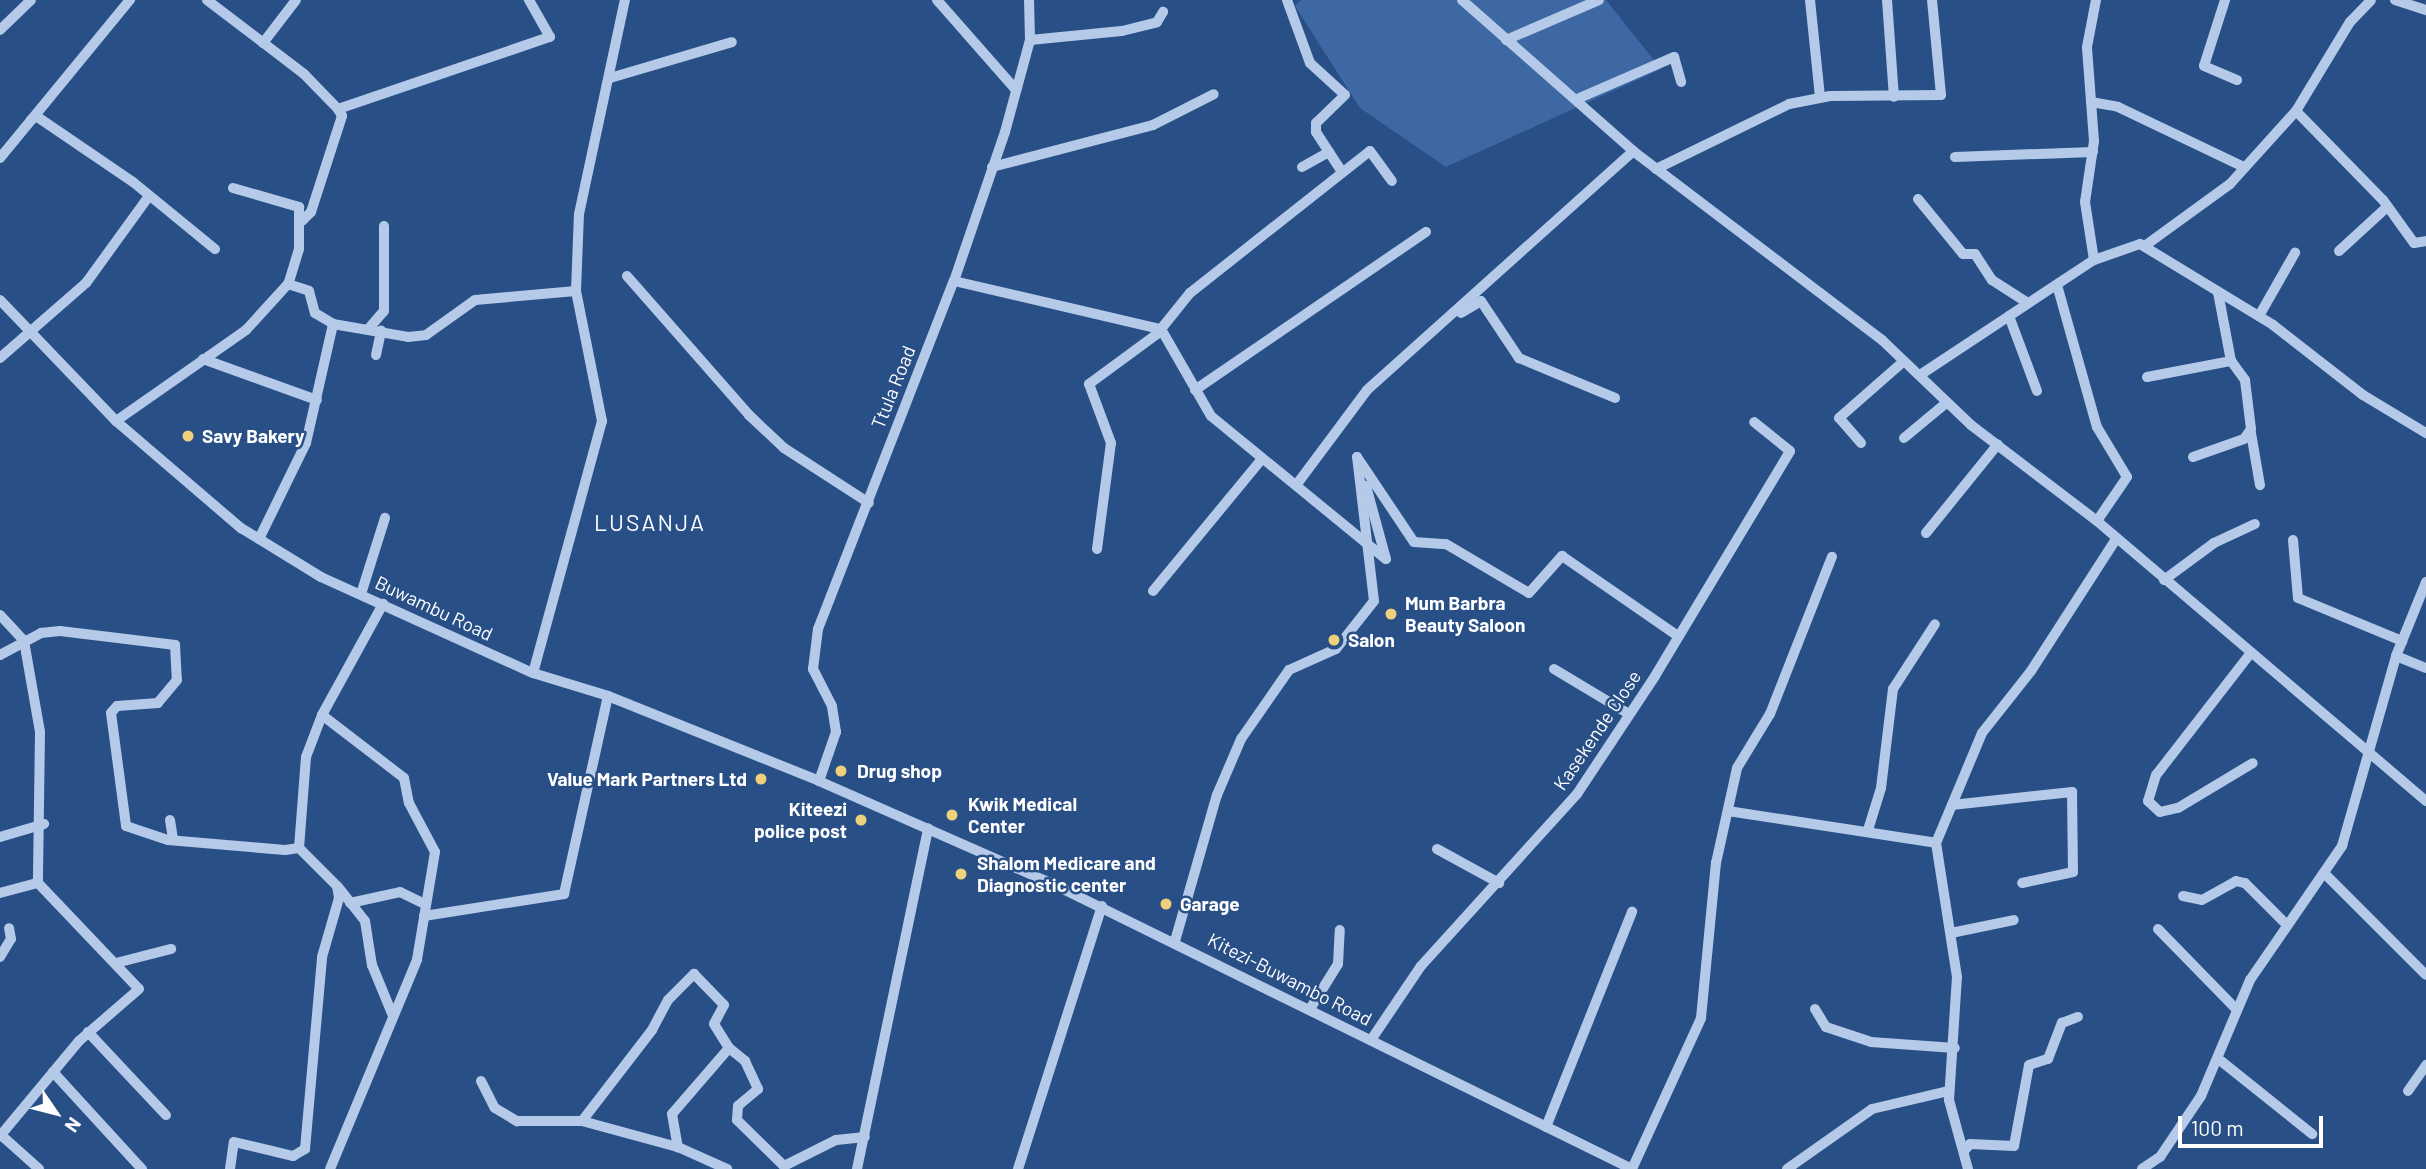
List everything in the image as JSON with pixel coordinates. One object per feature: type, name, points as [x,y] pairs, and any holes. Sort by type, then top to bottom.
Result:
[{"type":"street","points":[[0,30],[31,0]]},
{"type":"street","points":[[0,158],[130,0]]},
{"type":"street","points":[[116,421],[246,330],[288,284],[302,221],[311,212],[342,116],[338,109],[263,43],[207,0]]},
{"type":"street","points":[[263,43],[296,0]]},
{"type":"street","points":[[338,109],[550,37],[529,0]]},
{"type":"street","points":[[533,673],[602,421],[576,292],[579,214],[625,0]]},
{"type":"street","points":[[937,0],[1016,90]]},
{"type":"street","name":"Ttula Road","points":[[819,781],[836,718],[813,669],[813,652],[954,281],[992,167],[1030,40],[1029,0]]},
{"type":"street","points":[[1287,0],[1297,41],[1345,95],[1316,123],[1329,152],[1342,172]]},
{"type":"street","points":[[1462,0],[1633,150],[1904,361],[1946,402],[2097,521],[2250,654],[2426,801]]},
{"type":"street","points":[[1506,40],[1599,0]]},
{"type":"street","points":[[1810,0],[1820,97]]},
{"type":"street","points":[[1888,0],[1894,97]]},
{"type":"street","points":[[1656,169],[1789,104],[1820,97],[1941,95],[1931,0]]},
{"type":"street","points":[[2094,260],[2085,202],[2093,152],[2087,47],[2096,0]]},
{"type":"street","points":[[2225,0],[2204,66],[2237,80]]},
{"type":"street","points":[[1920,375],[2094,260],[2146,246],[2213,202],[2296,111],[2350,22],[2371,0]]},
{"type":"street","points":[[2395,0],[2426,10]]},
{"type":"street","points":[[1030,40],[1122,31],[1157,22],[1163,12]]},
{"type":"street","points":[[610,78],[732,42]]},
{"type":"street","points":[[1577,99],[1674,57],[1681,82]]},
{"type":"street","points":[[992,167],[1153,125],[1214,94]]},
{"type":"street","points":[[2091,102],[2118,107],[2244,167]]},
{"type":"street","points":[[2296,111],[2386,208],[2414,243],[2426,241]]},
{"type":"street","points":[[30,120],[36,116],[149,196],[215,249]]},
{"type":"street","points":[[1297,484],[1350,407],[1633,150]]},
{"type":"street","points":[[1097,549],[1111,443],[1088,388],[1161,329],[1190,293],[1370,151],[1392,181]]},
{"type":"street","points":[[1302,167],[1329,152]]},
{"type":"street","points":[[1955,157],[2093,152]]},
{"type":"street","points":[[233,188],[290,201],[302,221]]},
{"type":"street","points":[[0,358],[86,282],[149,196]]},
{"type":"street","points":[[1918,199],[1963,254],[1975,254],[1992,280],[2028,303]]},
{"type":"street","points":[[2339,251],[2386,208]]},
{"type":"street","points":[[376,355],[376,329],[384,311],[384,226]]},
{"type":"street","points":[[1195,390],[1426,232]]},
{"type":"street","points":[[2146,246],[2259,316],[2426,433]]},
{"type":"street","points":[[2259,316],[2295,253]]},
{"type":"street","points":[[627,276],[750,415],[784,448],[869,503]]},
{"type":"street","points":[[954,281],[1161,329],[1211,416],[1261,460],[1297,484],[1386,559],[1357,457]]},
{"type":"street","points":[[288,284],[309,291],[315,313],[333,324],[417,337],[475,300],[576,292]]},
{"type":"street","points":[[2057,285],[2098,427],[2127,477],[2097,521]]},
{"type":"street","points":[[2218,292],[2231,361],[2245,380],[2260,485]]},
{"type":"street","name":"Buwambu Road","points":[[0,300],[116,421],[259,538],[361,594],[533,673],[608,696],[928,828]]},
{"type":"street","points":[[1436,327],[1481,301],[1519,358],[1615,398]]},
{"type":"street","points":[[2010,316],[2037,391]]},
{"type":"street","points":[[259,538],[293,478],[317,400],[333,324]]},
{"type":"street","points":[[203,359],[317,400]]},
{"type":"street","points":[[1861,443],[1839,418],[1904,361]]},
{"type":"street","points":[[2147,377],[2231,361]]},
{"type":"street","points":[[1904,438],[1946,402]]},
{"type":"street","name":"Kasekende Close","points":[[1371,1040],[1417,971],[1577,794],[1678,636],[1790,451],[1754,422]]},
{"type":"street","points":[[2193,457],[2251,433]]},
{"type":"street","points":[[1926,533],[1998,444]]},
{"type":"street","points":[[1357,457],[1414,541],[1446,544],[1529,593],[1562,556],[1678,636]]},
{"type":"street","points":[[1175,941],[1217,795],[1241,739],[1289,670],[1331,653],[1374,601],[1357,457]]},
{"type":"street","points":[[1153,591],[1261,460]]},
{"type":"street","points":[[361,594],[385,519]]},
{"type":"street","points":[[2164,580],[2214,543],[2256,524]]},
{"type":"street","points":[[1968,1169],[1948,1091],[1955,1048],[1957,977],[1936,843],[1982,733],[2031,671],[2116,538]]},
{"type":"street","points":[[2293,540],[2298,598],[2402,641]]},
{"type":"street","points":[[1632,1169],[1701,1018],[1716,863],[1742,754],[1770,714],[1832,556]]},
{"type":"street","points":[[2142,1169],[2164,1150],[2221,1061],[2237,1010],[2287,925],[2324,873],[2346,833],[2396,656],[2422,603],[2426,582]]},
{"type":"street","points":[[299,848],[306,757],[322,715],[383,604]]},
{"type":"street","points":[[0,615],[24,641],[40,733],[44,824],[38,883]]},
{"type":"street","points":[[1868,830],[1881,788],[1893,689],[1935,624]]},
{"type":"street","points":[[0,655],[41,633],[88,631],[178,647],[177,680],[158,704],[117,706],[111,713],[127,826],[173,840],[299,848],[337,886],[365,921],[372,965],[394,1016]]},
{"type":"street","points":[[2250,654],[2156,775],[2148,801],[2160,813],[2178,808],[2253,763]]},
{"type":"street","points":[[2396,656],[2426,668]]},
{"type":"street","points":[[1554,670],[1629,714]]},
{"type":"street","points":[[424,916],[564,894],[608,696]]},
{"type":"street","points":[[322,715],[404,778],[408,803],[435,852],[417,960],[330,1169]]},
{"type":"street","points":[[1952,805],[2072,792],[2073,872],[2022,883]]},
{"type":"street","points":[[1728,811],[1868,830],[1936,843]]},
{"type":"street","points":[[170,820],[173,840]]},
{"type":"street","points":[[0,837],[44,824]]},
{"type":"street","points":[[857,1169],[928,828]]},
{"type":"street","name":"Kitezi-Buwambo Road","points":[[928,828],[1175,941],[1632,1169]]},
{"type":"street","points":[[1437,849],[1499,883]]},
{"type":"street","points":[[2324,873],[2426,975]]},
{"type":"street","points":[[2183,896],[2202,900],[2236,881],[2245,883],[2287,925]]},
{"type":"street","points":[[0,893],[38,883]]},
{"type":"street","points":[[38,883],[116,963],[138,992],[88,1032],[0,1135],[39,1169]]},
{"type":"street","points":[[230,1169],[234,1142],[293,1156],[305,1149],[309,1057],[337,886]]},
{"type":"street","points":[[350,903],[400,892],[425,904]]},
{"type":"street","points":[[1018,1169],[1102,906]]},
{"type":"street","points":[[1546,1127],[1632,912]]},
{"type":"street","points":[[1951,933],[2014,920]]},
{"type":"street","points":[[0,957],[9,948],[9,928]]},
{"type":"street","points":[[2158,929],[2237,1010]]},
{"type":"street","points":[[1310,1009],[1338,964],[1340,930]]},
{"type":"street","points":[[116,963],[171,948]]},
{"type":"street","points":[[582,1121],[689,975],[718,992],[724,1005],[714,1024],[729,1048],[745,1061],[758,1089],[738,1106],[737,1120],[784,1166],[836,1140],[865,1137]]},
{"type":"street","points":[[1815,1009],[1826,1027],[1871,1042],[1955,1048]]},
{"type":"street","points":[[1964,1151],[1970,1144],[2014,1146],[2029,1065],[2048,1059],[2062,1023],[2078,1017]]},
{"type":"street","points":[[88,1032],[166,1115]]},
{"type":"street","points":[[678,1147],[672,1114],[729,1048]]},
{"type":"street","points":[[2221,1061],[2312,1134]]},
{"type":"street","points":[[2408,1091],[2426,1065]]},
{"type":"street","points":[[53,1072],[142,1169]]},
{"type":"street","points":[[481,1082],[495,1108],[517,1121],[582,1121],[678,1147],[727,1169]]},
{"type":"street","points":[[1787,1169],[1872,1109],[1948,1091]]},
{"type":"shaded area","points":[[1301,0],[1606,0],[1661,69],[1446,167],[1360,108],[1295,6]]},
{"type":"place","name":"Savy Bakery","points":[[188,436]]},
{"type":"place","name":"Mum Barbra Beauty Saloon","points":[[1391,614]]},
{"type":"place","name":"Salon","points":[[1334,640]]},
{"type":"place","name":"Drug shop","points":[[841,771]]},
{"type":"place","name":"Value Mark Partners Ltd","points":[[761,779]]},
{"type":"place","name":"Kwik Medical Center","points":[[952,815]]},
{"type":"place","name":"Kiteezi police post","points":[[861,820]]},
{"type":"place","name":"Shalom Medicare and Diagnostic center","points":[[961,874]]},
{"type":"place","name":"Garage","points":[[1166,904]]},
{"type":"district","name":"LUSANJA","points":[[650,522]]}]
